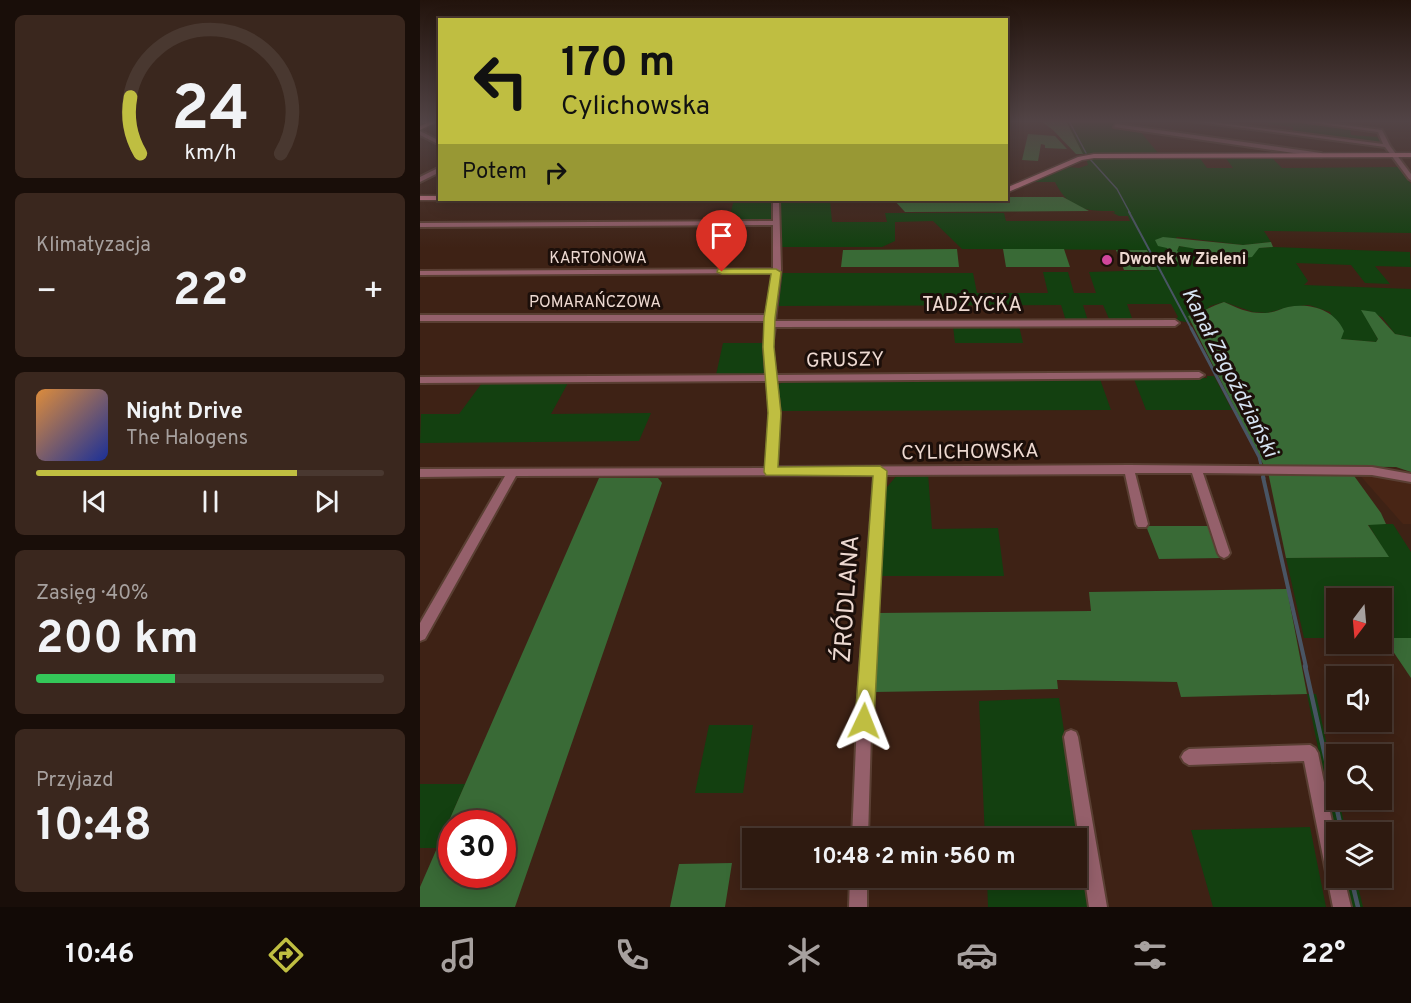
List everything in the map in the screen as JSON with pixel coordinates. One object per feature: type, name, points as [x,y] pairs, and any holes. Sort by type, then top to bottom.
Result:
[{"type":"street","points":[[1008,190],[1067,163]]},
{"type":"street","points":[[1401,163],[1411,178]]},
{"type":"street","points":[[420,180],[438,170]]},
{"type":"street","points":[[420,198],[438,198]]},
{"type":"street","points":[[771,472],[774,437],[772,379],[768,347],[776,272],[776,201]]},
{"type":"street","points":[[420,225],[777,223]]},
{"type":"street","name":"KARTONOWA","points":[[420,273],[776,272]]},
{"type":"street","name":"POMARAŃCZOWA","points":[[420,318],[770,321]]},
{"type":"street","name":"TADŻYCKA","points":[[770,321],[1175,323]]},
{"type":"street","name":"GRUSZY","points":[[420,380],[1199,375]]},
{"type":"street","points":[[1129,469],[1142,524]]},
{"type":"street","points":[[1196,469],[1224,553]]},
{"type":"street","name":"CYLICHOWSKA","points":[[420,472],[1264,469],[1372,471],[1411,478]]},
{"type":"street","name":"ŹRÓDLANA","points":[[860,828],[865,698],[880,471]]},
{"type":"street","points":[[420,635],[513,472]]},
{"type":"street","points":[[1071,737],[1098,907]]},
{"type":"street","points":[[1189,757],[1310,753],[1342,907]]},
{"type":"street","points":[[858,907],[859,888]]},
{"type":"shaded area","points":[[1358,473],[1411,481],[1411,524],[1403,524]]},
{"type":"green space","points":[[1204,163],[1207,168],[1233,168],[1230,163],[1277,163],[1282,168],[1399,167],[1411,184],[1411,233],[1264,231],[1271,242],[1243,245],[1177,237],[1167,248],[1170,252],[1177,251],[1179,246],[1200,249],[1221,253],[1234,259],[1259,248],[1273,247],[1410,252],[1411,267],[1375,266],[1390,284],[1365,283],[1351,265],[1296,263],[1308,281],[1304,285],[1411,289],[1411,337],[1395,334],[1382,317],[1362,310],[1378,339],[1376,342],[1340,339],[1330,312],[1309,305],[1267,313],[1253,312],[1224,302],[1210,306],[1203,313],[1188,316],[1191,323],[1175,320],[1178,317],[1171,304],[1127,304],[1133,321],[1110,321],[1103,305],[1083,305],[1088,321],[1066,321],[1061,305],[774,306],[779,273],[973,273],[977,293],[1048,293],[1043,272],[1068,272],[1074,293],[1096,293],[1089,272],[1156,270],[1147,250],[962,249],[933,221],[895,222],[895,241],[882,247],[781,247],[781,201],[830,201],[832,222],[887,222],[885,213],[1004,213],[1006,221],[1130,221],[1128,216],[1119,216],[1111,212],[1115,213],[1114,211],[1079,207],[1066,198],[1055,182],[1034,182],[1069,167],[1079,168],[1088,165]]},
{"type":"green space","points":[[1008,197],[1063,197],[1089,211],[905,212],[895,201],[1008,201]]},
{"type":"green space","points":[[734,201],[773,201],[773,222],[728,222]]},
{"type":"green space","points":[[1163,237],[1243,245],[1271,242],[1273,247],[1259,248],[1252,257],[1243,258],[1179,246],[1177,251],[1187,258],[1183,264],[1176,261],[1167,248],[1158,246],[1155,240]]},
{"type":"green space","points":[[957,249],[959,267],[841,267],[843,250]]},
{"type":"green space","points":[[1003,249],[1064,249],[1070,267],[1006,267]]},
{"type":"green space","points":[[1116,250],[1147,250],[1157,270],[1124,270]]},
{"type":"green space","points":[[1224,302],[1254,313],[1271,312],[1296,306],[1313,307],[1328,313],[1340,323],[1344,331],[1341,339],[1376,342],[1378,339],[1361,310],[1375,312],[1395,334],[1411,337],[1411,472],[1396,467],[1264,466],[1188,316]]},
{"type":"green space","points":[[953,326],[1019,326],[1023,343],[955,343]]},
{"type":"green space","points":[[723,343],[764,343],[764,374],[716,375]]},
{"type":"green space","points":[[1207,376],[1214,376],[1232,410],[1146,410],[1134,379],[1207,378]]},
{"type":"green space","points":[[1100,379],[1111,410],[780,411],[777,385],[786,381]]},
{"type":"green space","points":[[482,383],[568,383],[551,414],[651,413],[639,441],[420,443],[421,414],[459,414]]},
{"type":"green space","points":[[1268,472],[1352,473],[1381,513],[1386,524],[1368,525],[1389,557],[1286,558]]},
{"type":"green space","points":[[928,473],[932,529],[998,528],[1004,576],[876,576],[882,493],[898,474]]},
{"type":"green space","points":[[599,478],[658,478],[662,483],[515,907],[420,907],[420,887],[438,846],[438,888],[516,888],[516,810],[454,810]]},
{"type":"green space","points":[[1368,524],[1393,524],[1411,552],[1411,638],[1392,638],[1392,588],[1326,588],[1326,638],[1304,638],[1286,558],[1388,557]]},
{"type":"green space","points":[[1146,526],[1211,526],[1222,558],[1159,559]]},
{"type":"green space","points":[[1287,589],[1307,694],[1181,697],[1177,682],[1057,680],[1058,689],[873,692],[877,613],[1091,611],[1089,592]]},
{"type":"green space","points":[[1392,638],[1411,638],[1411,678],[1392,650]]},
{"type":"green space","points":[[1307,694],[1316,694],[1327,744],[1326,787]]},
{"type":"green space","points":[[1059,698],[1079,828],[985,828],[979,701]]},
{"type":"green space","points":[[709,725],[753,725],[743,793],[695,793]]},
{"type":"green space","points":[[420,784],[465,784],[454,810],[438,810],[437,848],[420,848]]},
{"type":"green space","points":[[1331,810],[1341,810],[1344,822],[1333,822]]},
{"type":"green space","points":[[1310,827],[1326,907],[1213,907],[1191,830]]},
{"type":"green space","points":[[732,863],[725,907],[670,907],[679,864]]},
{"type":"green space","points":[[1087,881],[1091,907],[988,907],[987,888],[1087,888]]},
{"type":"green space","points":[[1347,888],[1358,888],[1363,907],[1351,907]]},
{"type":"waterway","name":"Kanał Zagoździański","points":[[1094,163],[1117,189],[1130,213]]},
{"type":"waterway","name":"Kanał Zagoździański","points":[[1129,212],[1192,330]]},
{"type":"waterway","name":"Kanał Zagoździański","points":[[1191,328],[1259,457],[1264,478]]},
{"type":"waterway","name":"Kanał Zagoździański","points":[[1263,477],[1306,667]]},
{"type":"waterway","name":"Kanał Zagoździański","points":[[1305,666],[1340,822]]},
{"type":"waterway","name":"Kanał Zagoździański","points":[[1353,888],[1358,907]]},
{"type":"place","name":"Dworek w Zieleni","points":[[1107,260]]},
{"type":"route","points":[[722,272],[776,272],[768,347],[775,413],[771,472],[880,471],[864,721]]}]
